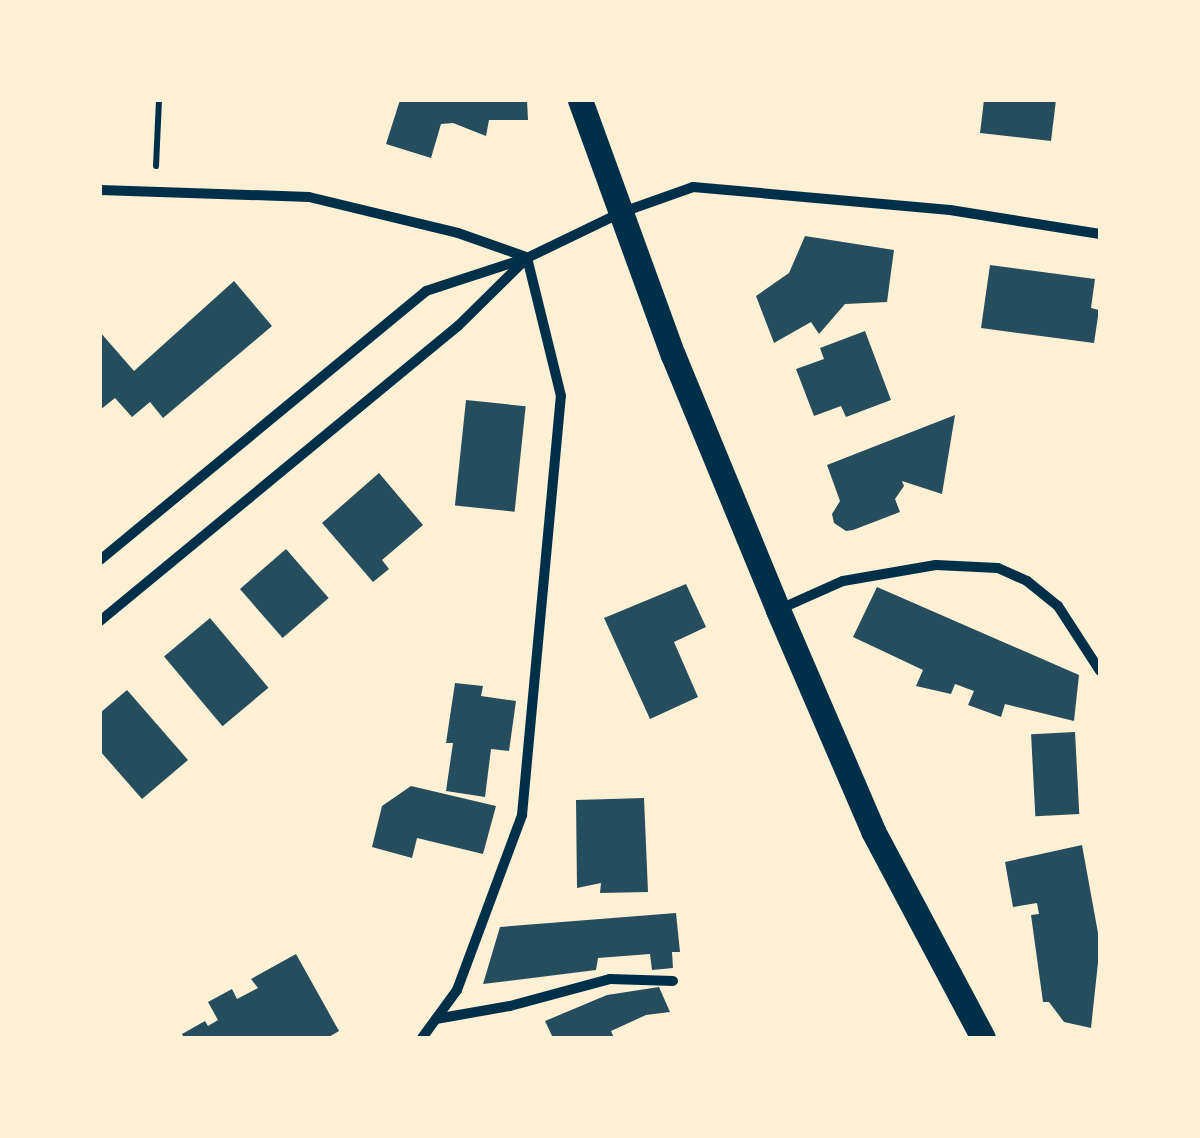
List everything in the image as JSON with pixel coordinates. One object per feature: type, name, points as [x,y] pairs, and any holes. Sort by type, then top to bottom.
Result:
[{"type":"main road","points":[[580,100],[620,213],[778,610],[873,831],[983,1038]]},
{"type":"street","points":[[100,560],[426,292],[527,258],[620,213],[693,187],[950,210],[1100,234]]},
{"type":"street","points":[[100,190],[308,198],[458,233],[527,258]]},
{"type":"street","points":[[100,621],[458,326],[527,258]]},
{"type":"street","points":[[422,1038],[456,990],[522,815],[561,396],[527,258]]},
{"type":"street","points":[[778,610],[843,581],[936,565],[998,568],[1027,581],[1058,606],[1100,671]]},
{"type":"street","points":[[436,1018],[510,1006],[610,979],[673,982]]},
{"type":"path","points":[[155,192],[159,100]]},
{"type":"building","points":[[400,100],[527,100],[528,120],[489,120],[486,136],[453,123],[441,124],[431,158],[386,144]]},
{"type":"building","points":[[984,100],[1056,100],[1051,141],[980,133]]},
{"type":"building","points":[[805,236],[894,250],[887,302],[845,304],[819,334],[811,322],[774,343],[756,296],[789,273]]},
{"type":"building","points":[[990,265],[1095,279],[1091,308],[1099,310],[1094,343],[981,328]]},
{"type":"building","points":[[234,281],[272,326],[163,418],[150,402],[132,417],[115,398],[100,410],[100,332],[134,371]]},
{"type":"building","points":[[865,331],[891,400],[846,417],[841,406],[814,416],[796,369],[824,359],[820,348]]},
{"type":"building","points":[[466,400],[526,406],[515,512],[455,505]]},
{"type":"building","points":[[955,415],[942,494],[902,481],[904,486],[895,499],[900,512],[853,530],[846,531],[834,523],[832,514],[840,501],[827,465]]},
{"type":"building","points":[[379,473],[423,525],[382,560],[389,569],[373,582],[322,523]]},
{"type":"building","points":[[286,549],[329,598],[283,638],[240,589]]},
{"type":"building","points":[[686,584],[706,627],[674,642],[698,697],[650,719],[604,618]]},
{"type":"building","points":[[877,587],[1079,675],[1074,721],[1005,704],[1001,717],[968,705],[974,691],[955,684],[951,694],[916,686],[923,670],[853,637]]},
{"type":"building","points":[[210,618],[268,688],[223,726],[164,657]]},
{"type":"building","points":[[455,683],[483,686],[481,696],[516,701],[509,751],[491,749],[485,797],[446,791],[453,743],[446,743]]},
{"type":"building","points":[[127,690],[188,760],[142,799],[100,751],[100,713]]},
{"type":"building","points":[[1075,732],[1079,814],[1035,816],[1031,734]]},
{"type":"building","points":[[411,786],[496,806],[483,854],[417,838],[412,858],[372,847],[382,806]]},
{"type":"building","points":[[644,798],[648,892],[600,893],[601,883],[577,888],[576,800]]},
{"type":"building","points":[[1082,845],[1100,944],[1091,1028],[1064,1022],[1049,1002],[1043,1002],[1031,915],[1039,914],[1037,903],[1013,907],[1005,862]]},
{"type":"building","points":[[676,913],[680,952],[672,952],[673,968],[652,970],[650,954],[598,958],[596,970],[483,984],[500,927]]},
{"type":"building","points":[[296,954],[339,1031],[327,1038],[184,1038],[182,1034],[205,1021],[208,1026],[218,1020],[208,1002],[232,989],[237,999],[258,988],[251,979]]},
{"type":"building","points":[[659,987],[670,1012],[646,1015],[611,1031],[614,1038],[553,1038],[545,1021],[607,995]]}]
